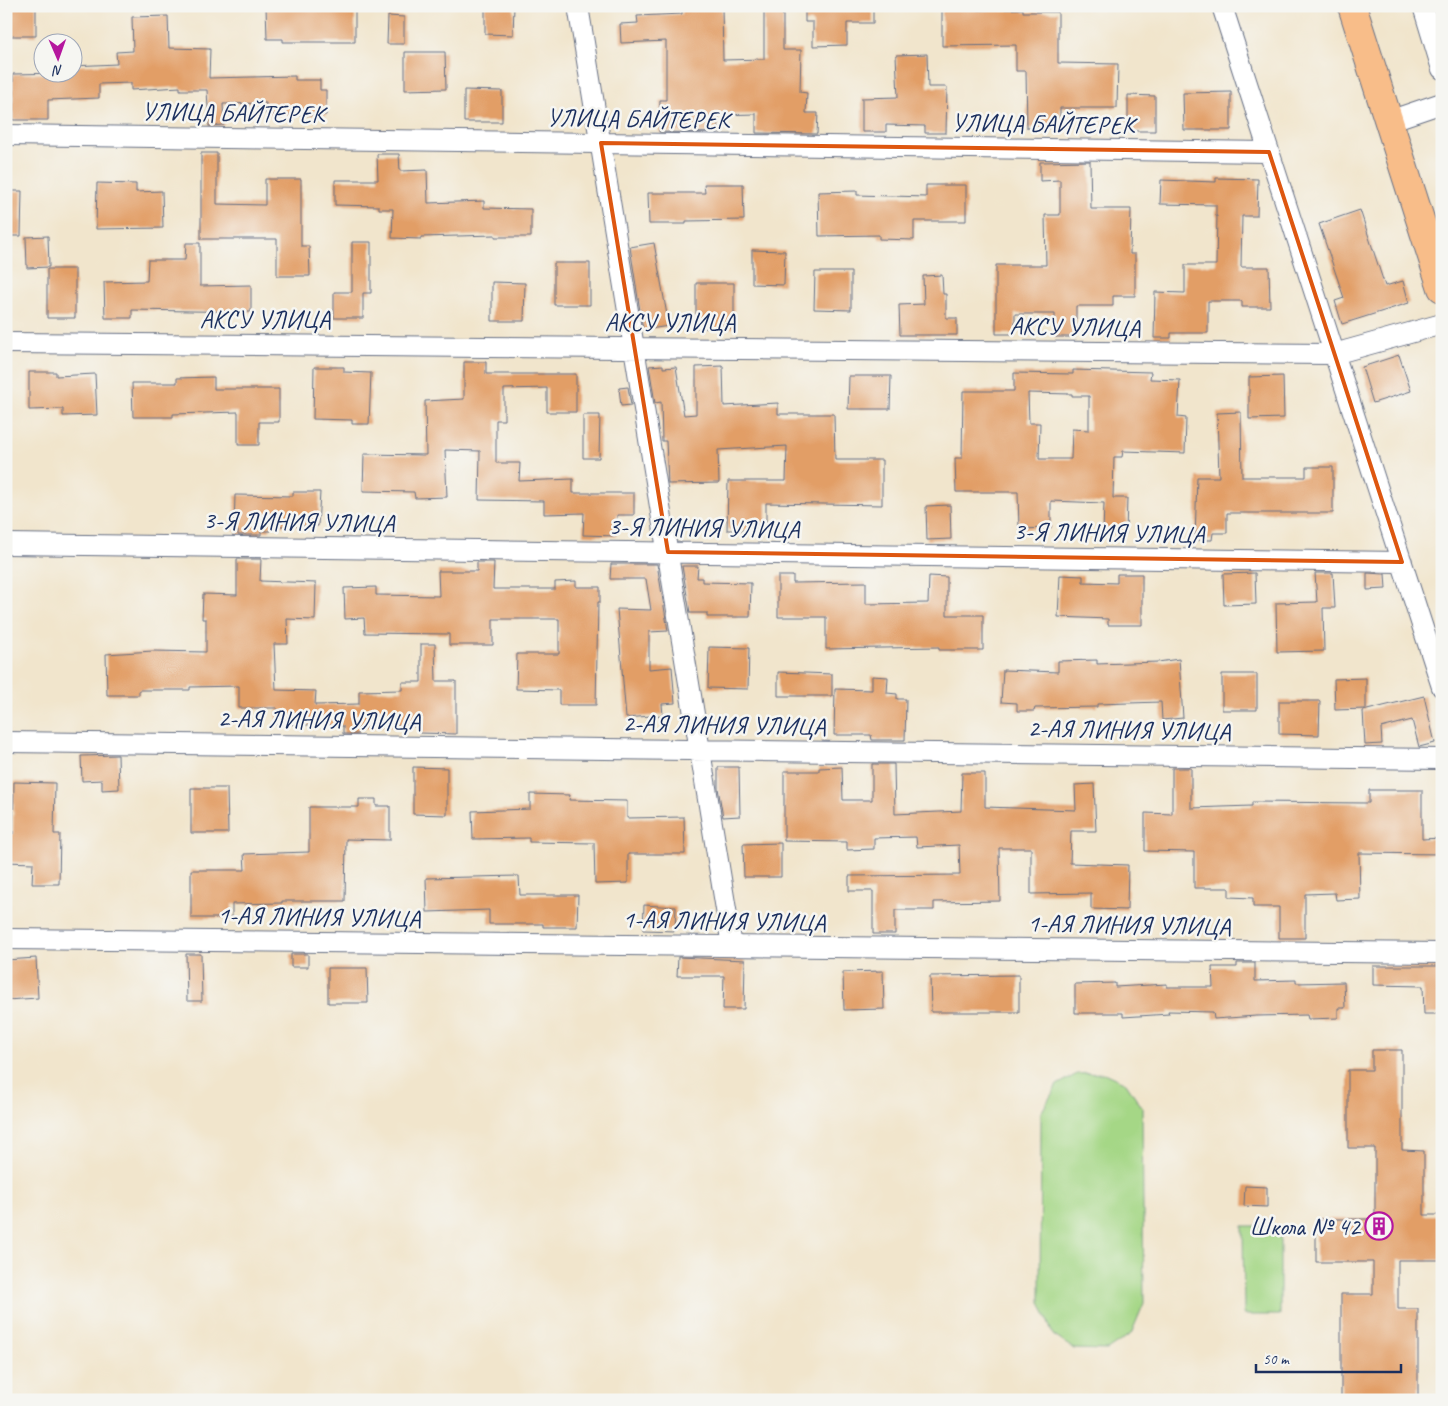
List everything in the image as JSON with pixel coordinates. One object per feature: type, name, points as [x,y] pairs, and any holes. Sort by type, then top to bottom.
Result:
[{"type":"main road","points":[[1352,6],[1442,288]]},
{"type":"street","points":[[578,6],[732,946]]},
{"type":"street","points":[[1222,6],[1442,687]]},
{"type":"street","points":[[1424,6],[1442,69]]},
{"type":"street","points":[[1389,121],[1442,103]]},
{"type":"street","name":"УЛИЦА БАЙТЕРЕК","points":[[6,136],[1269,152]]},
{"type":"street","name":"АКСУ УЛИЦА","points":[[6,343],[1334,354],[1442,324]]},
{"type":"street","name":"3-Я ЛИНИЯ УЛИЦА","points":[[6,544],[1402,562]]},
{"type":"street","name":"2-АЯ ЛИНИЯ УЛИЦА","points":[[6,742],[1442,759]]},
{"type":"street","name":"1-АЯ ЛИНИЯ УЛИЦА","points":[[6,939],[1442,954]]},
{"type":"highlighted area","points":[[601,143],[1269,152],[1402,562],[668,552]]},
{"type":"green space","points":[[1104,1073],[1126,1083],[1142,1107],[1144,1303],[1131,1334],[1107,1350],[1074,1349],[1053,1335],[1040,1302],[1041,1113],[1057,1085],[1077,1074]]},
{"type":"green space","points":[[1243,1226],[1280,1226],[1280,1315],[1244,1315]]},
{"type":"building","points":[[6,6],[36,6],[36,32],[32,32],[32,36],[6,36]]},
{"type":"building","points":[[266,6],[355,6],[355,42],[283,42],[283,39],[267,39]]},
{"type":"building","points":[[485,6],[514,6],[513,35],[485,34]]},
{"type":"building","points":[[722,6],[723,60],[764,59],[764,6],[783,6],[783,50],[801,50],[800,92],[807,93],[806,113],[818,113],[817,134],[756,133],[756,114],[718,115],[718,133],[659,132],[660,100],[666,100],[666,41],[621,43],[620,24],[638,23],[637,16],[682,14],[682,7]]},
{"type":"building","points":[[856,6],[873,6],[873,23],[847,23],[847,45],[813,46],[813,22],[805,22],[805,8],[856,8]]},
{"type":"building","points":[[942,6],[977,6],[977,10],[1023,9],[1023,12],[1058,12],[1058,63],[1118,64],[1117,108],[1060,108],[1060,128],[1027,128],[1026,71],[1016,71],[1016,45],[942,46]]},
{"type":"building","points":[[168,16],[169,48],[210,49],[209,78],[295,76],[295,80],[320,80],[320,90],[326,90],[326,115],[266,115],[266,103],[223,104],[224,125],[209,126],[207,90],[180,90],[180,87],[131,90],[131,83],[99,84],[99,98],[48,100],[48,120],[13,120],[13,74],[32,74],[32,82],[82,82],[82,66],[117,64],[116,52],[133,51],[132,17]]},
{"type":"building","points":[[388,16],[404,17],[404,44],[387,44]]},
{"type":"building","points":[[405,52],[445,52],[446,89],[405,90]]},
{"type":"building","points":[[927,54],[928,87],[947,87],[946,133],[925,133],[925,126],[886,125],[886,132],[862,132],[862,98],[898,97],[896,55]]},
{"type":"building","points":[[464,90],[502,91],[502,122],[464,122]]},
{"type":"building","points":[[1231,92],[1231,130],[1184,130],[1183,93]]},
{"type":"building","points":[[1128,95],[1155,96],[1155,131],[1128,131]]},
{"type":"building","points":[[201,153],[217,153],[217,204],[265,205],[265,179],[301,179],[301,246],[309,246],[310,276],[277,276],[277,239],[201,239]]},
{"type":"building","points":[[377,154],[399,154],[400,171],[427,170],[428,203],[484,201],[484,208],[531,209],[531,237],[495,237],[495,235],[421,237],[421,239],[392,238],[393,209],[379,209],[379,206],[335,205],[335,180],[378,180]]},
{"type":"building","points":[[1090,161],[1091,209],[1131,209],[1130,254],[1135,254],[1135,296],[1113,296],[1113,306],[1076,306],[1076,337],[1055,337],[1055,314],[1015,314],[1015,334],[996,334],[996,265],[1046,265],[1045,215],[1060,215],[1060,180],[1040,181],[1040,162]]},
{"type":"building","points":[[1216,178],[1258,179],[1257,216],[1242,216],[1241,267],[1269,267],[1270,307],[1242,307],[1242,301],[1208,301],[1208,333],[1171,333],[1171,338],[1154,338],[1155,292],[1185,293],[1185,265],[1216,265],[1216,205],[1160,204],[1161,180],[1216,182]]},
{"type":"building","points":[[97,183],[136,184],[136,192],[162,191],[163,228],[96,229]]},
{"type":"building","points":[[704,184],[743,184],[744,220],[686,221],[686,224],[649,224],[648,193],[705,193]]},
{"type":"building","points":[[926,185],[966,185],[966,221],[914,221],[914,240],[879,239],[879,235],[819,236],[818,192],[857,191],[857,195],[926,197]]},
{"type":"building","points":[[6,191],[22,191],[21,236],[6,236]]},
{"type":"building","points":[[1360,210],[1385,286],[1403,281],[1409,303],[1342,324],[1335,301],[1344,298],[1319,224]]},
{"type":"building","points":[[48,236],[49,267],[27,268],[26,237]]},
{"type":"building","points":[[352,242],[371,242],[371,293],[363,293],[363,318],[334,318],[334,292],[352,292]]},
{"type":"building","points":[[186,243],[200,243],[200,286],[251,285],[251,312],[132,310],[132,318],[105,318],[104,282],[147,281],[148,260],[185,260]]},
{"type":"building","points":[[654,243],[669,326],[643,330],[630,247]]},
{"type":"building","points":[[752,250],[785,251],[784,285],[752,284]]},
{"type":"building","points":[[554,263],[590,263],[590,305],[554,305]]},
{"type":"building","points":[[47,269],[75,269],[75,318],[47,318]]},
{"type":"building","points":[[815,272],[851,272],[851,310],[814,309]]},
{"type":"building","points":[[942,275],[943,294],[946,294],[946,318],[957,318],[957,335],[900,335],[899,305],[924,304],[923,276]]},
{"type":"building","points":[[492,282],[525,283],[524,321],[492,321]]},
{"type":"building","points":[[696,283],[734,283],[734,328],[696,328]]},
{"type":"building","points":[[1399,355],[1411,391],[1373,403],[1362,367]]},
{"type":"building","points":[[464,362],[486,362],[486,374],[576,374],[576,412],[547,412],[547,388],[504,389],[504,420],[496,420],[496,463],[520,463],[519,481],[573,479],[573,493],[634,493],[634,515],[617,515],[616,536],[583,535],[584,513],[544,514],[544,501],[479,500],[480,451],[445,450],[447,497],[415,498],[414,492],[363,491],[364,454],[426,455],[425,401],[464,399]]},
{"type":"building","points":[[663,365],[663,368],[676,367],[684,415],[696,414],[696,367],[723,366],[724,406],[778,403],[778,414],[834,414],[835,460],[882,460],[882,505],[766,503],[766,530],[727,530],[728,481],[786,481],[787,446],[718,450],[719,483],[668,484],[666,441],[662,441],[661,402],[655,403],[649,366]]},
{"type":"building","points":[[314,367],[344,367],[344,372],[371,373],[369,424],[352,424],[352,420],[313,419]]},
{"type":"building","points":[[1073,370],[1151,372],[1150,379],[1180,380],[1178,417],[1186,418],[1185,453],[1123,451],[1122,457],[1114,457],[1113,498],[1127,498],[1126,534],[1103,533],[1104,503],[1051,501],[1051,528],[1019,529],[1018,492],[956,492],[955,458],[962,458],[963,391],[1014,391],[1014,373],[1073,374]],"holes":[[[1028,393],[1072,394],[1072,396],[1089,396],[1089,430],[1072,429],[1071,459],[1039,459],[1040,423],[1029,423]]]},
{"type":"building","points":[[29,372],[56,372],[56,376],[95,374],[97,415],[63,416],[63,409],[29,410]]},
{"type":"building","points":[[849,376],[891,376],[890,409],[848,409]]},
{"type":"building","points":[[1283,376],[1284,418],[1249,419],[1249,377]]},
{"type":"building","points":[[214,377],[214,389],[279,389],[279,422],[259,422],[259,445],[238,445],[238,412],[173,414],[173,417],[133,417],[132,383],[177,383],[177,378]]},
{"type":"building","points":[[628,387],[631,405],[621,406],[619,388]]},
{"type":"building","points":[[1241,412],[1242,477],[1306,477],[1306,467],[1333,467],[1333,513],[1227,513],[1227,533],[1213,533],[1212,540],[1195,540],[1197,477],[1219,477],[1217,413]]},
{"type":"building","points":[[583,415],[600,415],[599,458],[583,458]]},
{"type":"building","points":[[293,492],[320,492],[318,526],[270,526],[270,531],[261,531],[261,535],[238,535],[238,531],[234,530],[235,495],[293,496]]},
{"type":"building","points":[[950,505],[951,539],[927,540],[926,506]]},
{"type":"building","points":[[237,559],[261,559],[260,581],[316,583],[315,620],[287,619],[288,644],[274,644],[276,690],[316,691],[315,705],[359,704],[359,691],[402,690],[402,682],[421,682],[421,644],[435,644],[436,681],[456,681],[456,734],[419,733],[419,726],[375,726],[375,728],[358,728],[358,734],[343,734],[343,726],[276,724],[277,708],[239,708],[239,686],[190,687],[190,690],[139,690],[139,695],[107,695],[106,654],[153,651],[206,652],[206,619],[202,619],[203,594],[237,595]]},
{"type":"building","points":[[477,562],[494,562],[493,589],[555,589],[555,582],[576,581],[576,587],[600,587],[596,705],[559,705],[559,690],[516,689],[517,654],[559,654],[559,619],[493,619],[493,645],[449,645],[449,634],[365,633],[364,618],[345,619],[344,588],[376,587],[376,595],[439,596],[438,571],[477,571]]},
{"type":"building","points":[[611,564],[657,564],[668,631],[649,632],[649,669],[672,667],[675,703],[662,704],[663,715],[626,718],[617,609],[651,610],[646,579],[610,579]]},
{"type":"building","points":[[682,566],[698,566],[697,578],[702,578],[702,582],[751,583],[750,617],[707,617],[707,613],[690,613]]},
{"type":"building","points":[[1255,573],[1256,604],[1224,605],[1223,574]]},
{"type":"building","points":[[1315,573],[1333,573],[1335,608],[1323,608],[1324,651],[1277,652],[1276,603],[1317,602]]},
{"type":"building","points":[[1367,573],[1385,574],[1386,589],[1367,590]]},
{"type":"building","points":[[1117,574],[1142,574],[1142,625],[1108,625],[1108,619],[1058,617],[1060,575],[1083,576],[1083,582],[1117,583]]},
{"type":"building","points":[[778,576],[793,576],[793,583],[866,582],[866,604],[928,603],[929,576],[947,577],[947,615],[983,615],[983,650],[939,650],[939,647],[826,649],[826,617],[778,617]]},
{"type":"building","points":[[709,647],[749,648],[748,689],[708,688]]},
{"type":"building","points":[[1179,659],[1183,718],[1162,720],[1161,702],[1097,704],[1097,707],[1035,708],[1034,711],[1017,711],[1017,703],[1001,702],[1003,670],[1058,672],[1058,661],[1097,660],[1097,664],[1158,662]]},
{"type":"building","points":[[778,672],[832,674],[832,696],[778,696]]},
{"type":"building","points":[[1222,674],[1257,674],[1257,710],[1222,710]]},
{"type":"building","points":[[872,676],[888,677],[887,693],[897,694],[897,699],[906,699],[905,740],[872,740],[871,735],[834,735],[835,689],[872,690]]},
{"type":"building","points":[[1366,678],[1366,709],[1335,710],[1334,679]]},
{"type":"building","points":[[1424,696],[1435,743],[1419,747],[1412,720],[1381,728],[1382,744],[1365,745],[1363,711]]},
{"type":"building","points":[[1279,701],[1320,701],[1319,735],[1279,734]]},
{"type":"building","points":[[118,755],[119,789],[102,790],[102,780],[82,781],[81,756]]},
{"type":"building","points":[[872,764],[894,764],[895,814],[961,811],[962,773],[985,773],[985,807],[1076,810],[1075,785],[1094,784],[1096,831],[1071,831],[1070,863],[1128,865],[1127,910],[1091,909],[1091,893],[1031,894],[1031,848],[999,848],[1000,901],[934,902],[934,910],[895,910],[895,934],[873,934],[873,891],[849,891],[849,876],[960,875],[959,845],[917,847],[916,837],[874,838],[874,849],[847,850],[847,842],[784,841],[784,771],[819,771],[819,768],[842,767],[843,800],[872,800]]},
{"type":"building","points":[[413,767],[447,768],[447,815],[413,814]]},
{"type":"building","points":[[718,767],[739,767],[740,816],[723,817],[718,788]]},
{"type":"building","points":[[1172,768],[1191,768],[1191,808],[1252,806],[1252,802],[1369,803],[1369,790],[1422,790],[1422,839],[1442,838],[1442,854],[1359,853],[1360,899],[1336,900],[1335,893],[1305,894],[1305,938],[1279,938],[1279,907],[1253,907],[1253,898],[1229,897],[1229,888],[1194,888],[1194,852],[1145,851],[1145,813],[1172,814]]},
{"type":"building","points":[[14,782],[55,783],[54,834],[60,834],[59,884],[32,884],[33,863],[6,862],[6,834],[13,834]]},
{"type":"building","points":[[191,788],[227,788],[228,833],[191,833]]},
{"type":"building","points":[[530,794],[570,795],[569,800],[627,801],[627,818],[684,817],[685,854],[628,854],[628,883],[595,884],[594,843],[529,842],[529,838],[473,839],[472,811],[530,809]]},
{"type":"building","points":[[359,799],[376,799],[376,806],[390,806],[390,840],[346,839],[345,901],[282,901],[282,903],[232,904],[232,918],[191,918],[191,870],[245,870],[244,854],[309,852],[309,807],[359,807]]},
{"type":"building","points":[[781,843],[781,877],[744,877],[743,844]]},
{"type":"building","points":[[519,876],[520,895],[578,895],[577,927],[543,927],[543,924],[489,924],[489,910],[427,912],[426,878]]},
{"type":"building","points":[[644,905],[676,907],[675,931],[643,930]]},
{"type":"building","points":[[186,954],[201,954],[202,1001],[187,1001]]},
{"type":"building","points":[[291,954],[308,954],[308,967],[291,967]]},
{"type":"building","points":[[678,957],[745,960],[744,1009],[723,1009],[724,976],[677,976]]},
{"type":"building","points":[[36,958],[38,998],[6,1000],[6,960]]},
{"type":"building","points":[[1237,963],[1255,963],[1255,981],[1296,980],[1296,983],[1344,982],[1345,1008],[1338,1008],[1338,1018],[1308,1019],[1307,1015],[1214,1019],[1213,1012],[1168,1011],[1169,1014],[1123,1017],[1123,1013],[1075,1013],[1075,984],[1115,983],[1115,987],[1167,984],[1167,987],[1213,987],[1212,967],[1237,967]]},
{"type":"building","points":[[1373,966],[1442,966],[1442,1014],[1424,1014],[1423,986],[1373,985]]},
{"type":"building","points":[[328,968],[367,968],[368,1003],[328,1003]]},
{"type":"building","points":[[883,971],[884,1009],[844,1010],[843,972]]},
{"type":"building","points":[[1019,975],[1019,1012],[931,1012],[930,976]]},
{"type":"building","name":"Школа № 42","points":[[1372,1050],[1402,1050],[1402,1150],[1424,1151],[1424,1215],[1442,1215],[1442,1260],[1398,1260],[1398,1309],[1418,1309],[1418,1400],[1341,1400],[1341,1294],[1373,1294],[1373,1262],[1316,1262],[1316,1219],[1375,1219],[1375,1148],[1348,1148],[1348,1070],[1372,1070]]},
{"type":"building","points":[[1245,1186],[1267,1187],[1267,1207],[1244,1206]]},
{"type":"place","name":"Школа № 42","points":[[1379,1226]]}]
